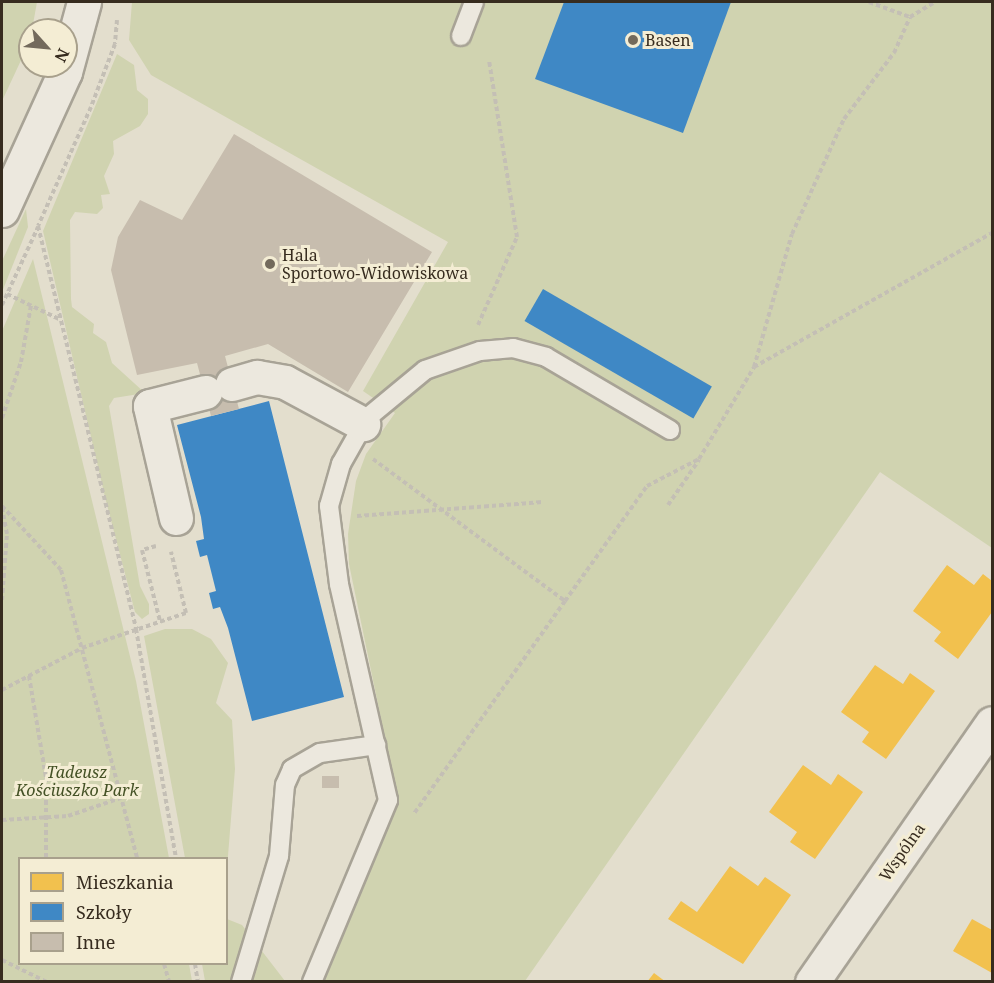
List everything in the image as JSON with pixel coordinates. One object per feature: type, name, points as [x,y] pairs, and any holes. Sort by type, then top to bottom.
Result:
[{"type":"street","points":[[2,210],[65,72],[84,7]]},
{"type":"street","points":[[176,518],[150,406],[257,377],[285,381],[363,424]]},
{"type":"street","name":"Wspólna","points":[[812,981],[993,723]]},
{"type":"lane","points":[[461,36],[474,2]]},
{"type":"lane","points":[[312,981],[388,800],[339,584],[329,506],[341,464],[363,424],[425,370],[463,355],[513,348],[546,357],[670,430]]},
{"type":"lane","points":[[241,981],[279,856],[283,803],[292,769],[320,753],[376,745]]},
{"type":"path","points":[[869,2],[910,17]]},
{"type":"path","points":[[668,505],[754,368],[774,285],[823,163],[844,119],[894,53],[910,17],[935,2]]},
{"type":"path","points":[[2,305],[115,44],[118,12]]},
{"type":"path","points":[[463,355],[517,237],[489,60]]},
{"type":"path","points":[[38,226],[59,320],[136,628],[176,857]]},
{"type":"path","points":[[754,368],[993,233]]},
{"type":"path","points":[[7,294],[59,320]]},
{"type":"path","points":[[2,418],[21,362],[31,306]]},
{"type":"path","points":[[370,456],[565,601]]},
{"type":"path","points":[[408,824],[647,486],[699,459]]},
{"type":"path","points":[[351,516],[437,506],[542,502]]},
{"type":"path","points":[[2,505],[7,534],[2,600]]},
{"type":"path","points":[[2,505],[61,570],[137,857]]},
{"type":"path","points":[[2,690],[82,648],[186,613],[169,543],[142,550],[160,621]]},
{"type":"path","points":[[29,676],[43,747],[48,820],[46,857]]},
{"type":"path","points":[[2,820],[48,820],[121,798]]},
{"type":"path","points":[[2,960],[47,981]]},
{"type":"path","points":[[16,967],[18,964]]},
{"type":"path","points":[[165,965],[169,981]]},
{"type":"path","points":[[195,965],[198,981]]},
{"type":"green space","points":[[2,2],[37,2],[34,18],[18,18],[18,67],[2,101]]},
{"type":"green space","points":[[132,2],[992,2],[992,548],[880,472],[525,981],[320,981],[398,801],[349,564],[348,534],[356,481],[366,454],[395,413],[363,391],[448,242],[151,75],[129,40]]},
{"type":"green space","points":[[117,54],[134,65],[137,90],[148,99],[148,114],[140,126],[113,141],[114,154],[104,176],[110,194],[101,195],[103,208],[97,214],[75,212],[70,220],[71,299],[72,307],[94,324],[93,333],[106,342],[112,363],[145,393],[114,398],[109,406],[140,586],[149,604],[149,614],[142,619],[135,612],[106,501],[43,231]]},
{"type":"green space","points":[[26,209],[28,227],[2,292],[2,261]]},
{"type":"green space","name":"Tadeusz Kościuszko Park","points":[[33,259],[136,681],[169,857],[18,857],[18,965],[189,965],[192,981],[2,981],[2,331]]},
{"type":"green space","points":[[165,629],[192,629],[211,639],[228,663],[216,703],[232,720],[235,769],[228,857],[185,857],[144,636]]},
{"type":"green space","points":[[228,919],[242,925],[285,981],[205,981],[202,965],[228,965]]},
{"type":"building: Mieszkania","points":[[947,565],[974,585],[983,574],[992,581],[992,612],[958,659],[934,641],[941,632],[913,611]]},
{"type":"building: Mieszkania","points":[[875,665],[903,684],[910,673],[935,691],[886,759],[862,742],[869,732],[841,712]]},
{"type":"building: Mieszkania","points":[[803,765],[831,785],[838,774],[863,792],[815,859],[790,842],[797,832],[769,812]]},
{"type":"building: Mieszkania","points":[[730,866],[758,886],[765,877],[791,895],[743,964],[668,919],[681,901],[697,912]]},
{"type":"building: Mieszkania","points":[[972,919],[992,930],[992,973],[953,951]]},
{"type":"building: Mieszkania","points":[[654,973],[666,982],[647,982]]},
{"type":"building: Szkoły","name":"Basen","points":[[564,2],[731,2],[683,133],[535,79]]},
{"type":"building: Szkoły","points":[[543,289],[712,386],[693,419],[524,321]]},
{"type":"building: Szkoły","points":[[269,401],[344,697],[252,721],[228,628],[220,607],[213,609],[209,593],[216,591],[207,555],[200,557],[196,541],[204,539],[201,517],[177,425]]},
{"type":"building: Inne","name":"Hala Sportowo-Widowiskowa","points":[[234,134],[432,252],[348,392],[268,344],[225,356],[239,409],[211,416],[197,363],[137,375],[111,270],[118,237],[140,200],[182,220]]},
{"type":"building: Inne","points":[[322,776],[339,776],[339,788],[322,788]]},
{"type":"place","name":"Basen","points":[[633,40]]},
{"type":"place","name":"Hala Sportowo-Widowiskowa","points":[[270,264]]}]
